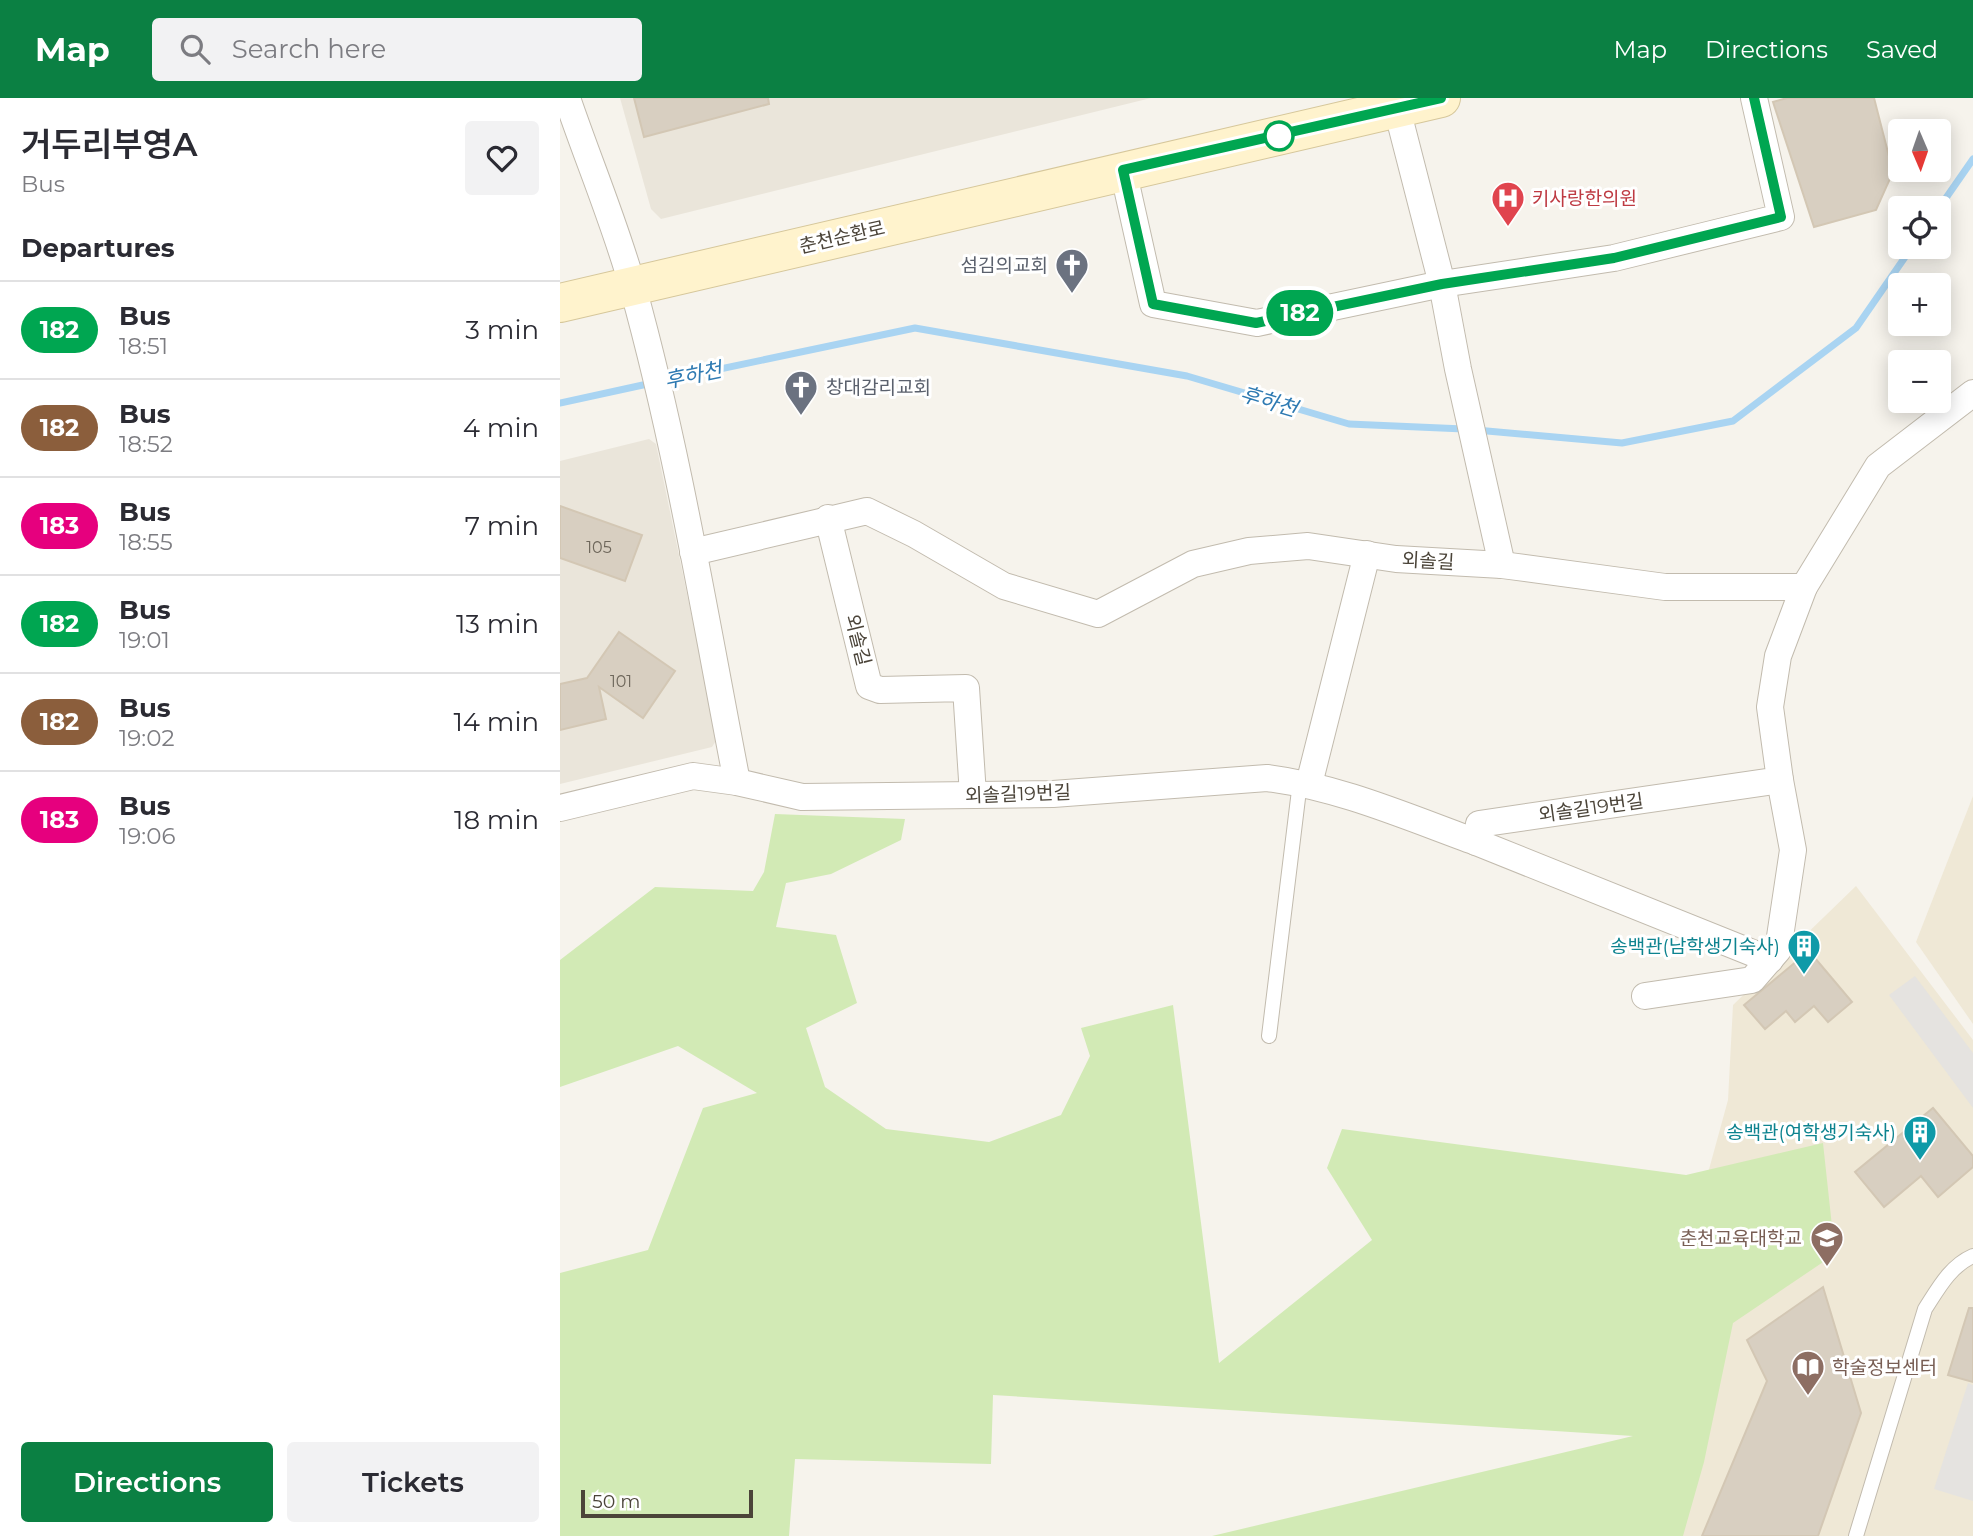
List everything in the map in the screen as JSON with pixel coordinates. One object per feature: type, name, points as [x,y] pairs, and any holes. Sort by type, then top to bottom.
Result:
[{"type":"street","points":[[566,98],[632,286],[648,347],[693,552],[737,782]]},
{"type":"street","name":"춘천순환로","points":[[560,303],[1394,104],[1441,98]]},
{"type":"street","points":[[1123,170],[1153,304],[1256,323],[1442,284],[1614,258],[1781,217],[1754,98]]},
{"type":"street","points":[[1394,104],[1442,284],[1458,369],[1502,565]]},
{"type":"street","points":[[1645,996],[1752,980],[1778,950],[1793,850],[1770,708],[1778,656],[1804,587],[1878,467],[1973,393]]},
{"type":"street","name":"외솔길","points":[[693,552],[828,518],[867,511],[914,534],[1004,586],[1098,614],[1193,564],[1249,551],[1307,546],[1395,559],[1502,565],[1665,587],[1804,587]]},
{"type":"street","name":"외솔길","points":[[828,518],[869,686],[880,690],[966,688],[973,795]]},
{"type":"street","points":[[1304,783],[1367,554]]},
{"type":"street","name":"외솔길19번길","points":[[560,808],[693,776],[737,782],[802,797],[1053,794],[1267,778],[1304,783],[1476,842],[1479,824],[1780,780]]},
{"type":"street","points":[[1476,842],[1770,960]]},
{"type":"lane","points":[[1269,1037],[1304,783]]},
{"type":"lane","points":[[1856,1536],[1925,1309],[1944,1278],[1973,1256]]},
{"type":"shaded area","points":[[620,98],[1151,98],[661,219],[651,209]]},
{"type":"shaded area","points":[[649,439],[656,444],[717,739],[712,747],[560,784],[560,461]]},
{"type":"shaded area","points":[[1973,796],[1973,1024],[1916,942]]},
{"type":"shaded area","name":"춘천교육대학교","points":[[1856,886],[1973,1040],[1973,1536],[1621,1536],[1636,1436],[1728,1100],[1733,1005]]},
{"type":"shaded area","points":[[1915,976],[1973,1053],[1973,1108],[1889,995]]},
{"type":"shaded area","points":[[1968,1383],[1973,1385],[1973,1501],[1934,1489]]},
{"type":"green space","points":[[775,814],[905,819],[901,840],[831,874],[786,883],[776,927],[836,935],[857,1003],[806,1028],[825,1087],[886,1129],[989,1142],[1061,1115],[1090,1056],[1081,1028],[1173,1005],[1219,1363],[1372,1240],[1327,1168],[1342,1129],[1686,1175],[1823,1143],[1835,1254],[1733,1323],[1704,1462],[1683,1536],[1212,1536],[1633,1436],[993,1395],[991,1464],[795,1459],[789,1536],[560,1536],[560,1273],[648,1250],[703,1108],[757,1093],[678,1046],[560,1087],[560,960],[655,887],[753,891],[764,872]]},
{"type":"building","points":[[634,98],[768,98],[769,104],[644,137]]},
{"type":"building","points":[[1787,98],[1874,98],[1888,153],[1889,182],[1876,210],[1814,227],[1773,102]]},
{"type":"building","points":[[560,506],[642,535],[625,581],[560,558]]},
{"type":"building","points":[[619,632],[675,671],[643,718],[599,687],[606,719],[560,730],[560,684],[587,678]]},
{"type":"building","name":"송백관(남학생기숙사)","points":[[1809,951],[1852,1002],[1828,1022],[1814,1006],[1795,1022],[1786,1011],[1765,1029],[1744,1005]]},
{"type":"building","name":"송백관(여학생기숙사)","points":[[1933,1108],[1973,1156],[1973,1167],[1938,1197],[1921,1176],[1884,1207],[1855,1172]]},
{"type":"building","name":"학술정보센터","points":[[1823,1287],[1861,1413],[1818,1536],[1702,1536],[1767,1381],[1747,1340]]},
{"type":"building","points":[[1969,1308],[1973,1308],[1973,1382],[1948,1375]]},
{"type":"waterway","name":"후하천","points":[[1947,196],[1973,159]]},
{"type":"waterway","name":"후하천","points":[[1476,430],[1622,443],[1733,421],[1856,328],[1904,259]]},
{"type":"waterway","name":"후하천","points":[[663,381],[915,328],[1187,376],[1349,424],[1464,429]]},
{"type":"waterway","name":"후하천","points":[[560,403],[652,383]]},
{"type":"bus line","name":"182","points":[[1441,98],[1123,170],[1153,304],[1256,323],[1442,284],[1614,258],[1781,217],[1754,98]]},
{"type":"place","name":"키사랑한의원","points":[[1508,228]]},
{"type":"place","name":"섬김의교회","points":[[1072,295]]},
{"type":"place","name":"창대감리교회","points":[[801,417]]},
{"type":"place","name":"송백관(남학생기숙사)","points":[[1804,976]]},
{"type":"place","name":"송백관(여학생기숙사)","points":[[1920,1162]]},
{"type":"place","name":"춘천교육대학교","points":[[1827,1268]]},
{"type":"place","name":"학술정보센터","points":[[1808,1397]]}]
